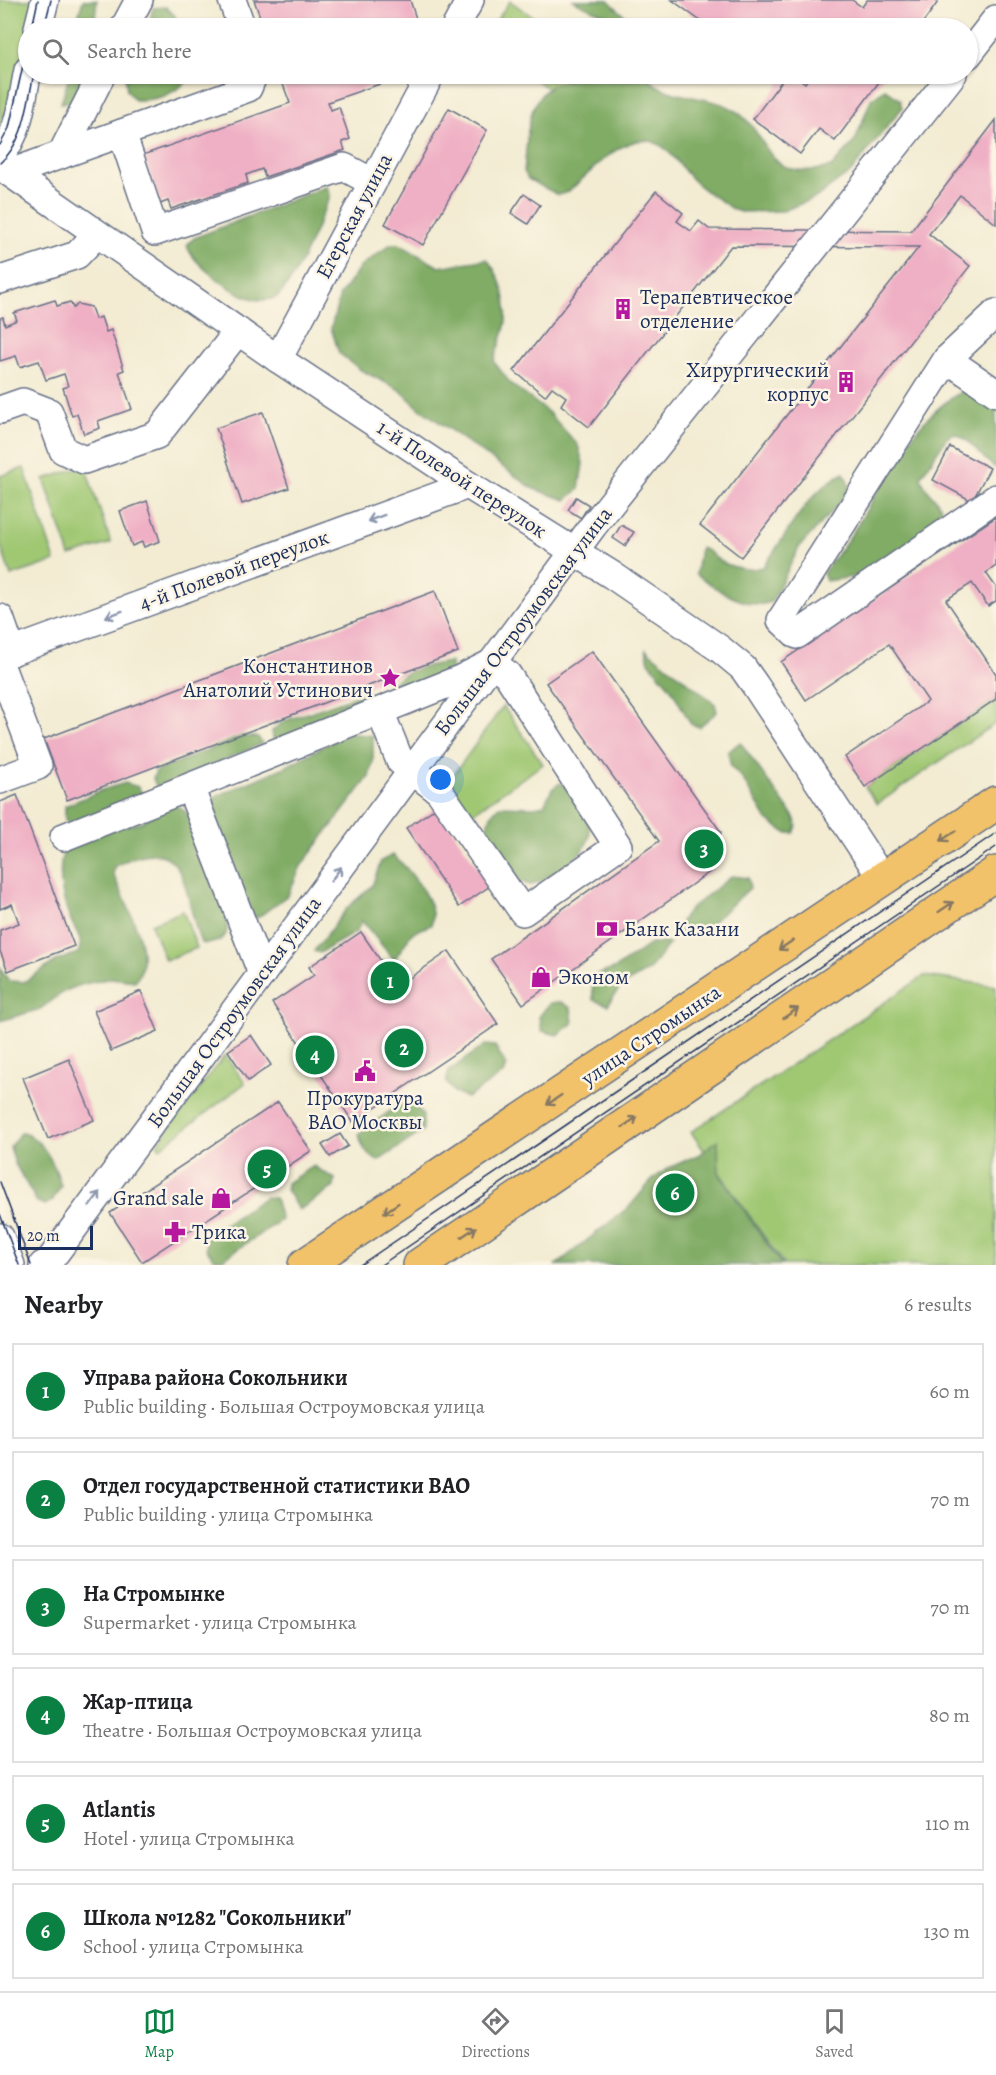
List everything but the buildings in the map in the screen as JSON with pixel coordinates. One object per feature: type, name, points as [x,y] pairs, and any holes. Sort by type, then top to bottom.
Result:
[{"type":"main road","name":"улица Стромынка","points":[[305,1265],[996,803]]},
{"type":"main road","points":[[420,1265],[996,873]]},
{"type":"street","points":[[40,18],[45,0]]},
{"type":"street","points":[[129,18],[139,0]]},
{"type":"street","points":[[232,0],[238,18]]},
{"type":"street","points":[[460,18],[470,0]]},
{"type":"street","points":[[978,43],[996,19]]},
{"type":"street","points":[[25,84],[15,130],[3,165],[61,155],[248,88],[250,84]]},
{"type":"street","points":[[61,155],[97,84]]},
{"type":"street","name":"Егерская улица","points":[[278,359],[425,84]]},
{"type":"street","name":"Большая Остроумовская улица","points":[[46,1264],[574,552],[945,84]]},
{"type":"street","points":[[122,133],[155,232],[344,167],[372,182]]},
{"type":"street","name":"1-й Полевой переулок","points":[[3,165],[97,234],[278,359],[720,649],[743,668],[883,880]]},
{"type":"street","points":[[0,280],[77,255],[97,234]]},
{"type":"street","points":[[996,313],[947,360],[781,620],[796,635],[996,498]]},
{"type":"street","points":[[0,410],[23,402],[49,411],[63,450],[84,460],[157,435],[238,331]]},
{"type":"street","points":[[947,360],[996,393]]},
{"type":"street","name":"4-й Полевой переулок","points":[[4,657],[468,485]]},
{"type":"street","points":[[0,618],[4,657],[39,766],[0,780]]},
{"type":"street","points":[[64,837],[380,711],[492,663],[507,674],[618,846],[523,912],[439,791],[400,761],[380,711]]},
{"type":"street","points":[[190,787],[262,974]]},
{"type":"green space","points":[[0,0],[36,0],[32,18],[18,18],[18,77],[12,103],[0,126]]},
{"type":"green space","points":[[83,0],[97,0],[95,18],[78,18]]},
{"type":"green space","points":[[573,0],[608,0],[627,18],[611,18]]},
{"type":"green space","points":[[510,1],[535,18],[498,18]]},
{"type":"green space","points":[[166,7],[176,18],[150,18],[153,8]]},
{"type":"green space","points":[[67,84],[83,84],[74,101],[61,103]]},
{"type":"green space","points":[[126,84],[184,84],[167,95],[152,99],[135,100],[127,91]]},
{"type":"green space","points":[[541,84],[606,84],[586,115]]},
{"type":"green space","points":[[557,84],[656,84],[673,92],[719,103],[744,117],[778,162],[790,169],[807,171],[831,167],[855,141],[871,99],[885,89],[900,100],[902,108],[850,173],[815,198],[783,211],[740,212],[699,186],[668,151],[651,141],[640,141],[620,148],[566,193],[558,195],[528,179],[524,171],[529,124],[536,102]]},
{"type":"green space","points":[[327,186],[330,196],[300,264],[277,297],[257,300],[236,291],[205,269],[190,252],[187,245],[194,238]]},
{"type":"green space","points":[[391,244],[399,244],[439,267],[487,259],[501,284],[506,303],[506,322],[494,362],[511,384],[548,412],[578,445],[583,463],[579,489],[566,500],[534,489],[419,408],[400,390],[361,370],[339,353],[331,328],[340,295],[361,266]]},
{"type":"green space","points":[[963,391],[972,391],[996,405],[996,468],[965,439],[953,433],[946,439],[921,476],[926,488],[941,508],[943,522],[860,576],[826,581],[823,573],[854,530],[902,450],[929,417]]},
{"type":"green space","points":[[85,466],[111,543],[70,556],[44,479]]},
{"type":"green space","points":[[24,468],[55,561],[11,576],[0,544],[0,476]]},
{"type":"green space","points":[[844,473],[850,487],[839,504],[800,546],[772,601],[753,604],[743,601],[722,592],[696,574],[700,548],[730,565],[747,569],[763,567],[808,502],[831,481]]},
{"type":"green space","points":[[646,649],[715,704],[717,712],[699,727],[691,724],[670,687],[649,662]]},
{"type":"green space","points":[[451,662],[452,670],[393,696],[388,690],[392,683],[406,673]]},
{"type":"green space","points":[[365,693],[376,699],[278,743],[273,738],[272,731],[284,721]]},
{"type":"green space","points":[[996,699],[996,723],[877,804],[865,787]]},
{"type":"green space","points":[[503,706],[543,764],[471,814],[449,781]]},
{"type":"green space","points":[[348,733],[373,736],[373,762],[369,777],[301,866],[288,895],[257,918],[250,914],[226,841],[205,801],[285,767]]},
{"type":"green space","points":[[242,736],[258,737],[262,744],[163,786],[156,786],[153,778],[156,771]]},
{"type":"green space","points":[[740,742],[794,817],[797,826],[794,833],[786,833],[767,820],[742,778],[731,767],[728,752]]},
{"type":"green space","points":[[125,783],[139,787],[142,794],[73,825],[65,821],[65,806]]},
{"type":"green space","points":[[560,783],[567,787],[574,797],[589,825],[589,835],[586,845],[570,862],[560,870],[531,885],[507,873],[491,853],[487,841],[490,817],[499,806],[544,805],[552,789]]},
{"type":"green space","points":[[175,805],[187,813],[194,824],[203,860],[225,912],[227,930],[224,937],[213,943],[201,943],[180,872],[171,860],[158,854],[140,856],[115,866],[113,874],[131,913],[141,943],[141,971],[135,981],[111,978],[80,985],[65,991],[40,1009],[0,1021],[0,968],[9,981],[24,982],[56,961],[78,953],[80,948],[80,939],[67,911],[61,884],[62,856],[65,849],[91,834],[142,822],[161,809]]},
{"type":"green space","points":[[393,855],[421,887],[431,907],[431,925],[412,933],[394,960],[362,921],[356,932],[320,953],[314,951],[348,907],[372,886],[381,861]]},
{"type":"green space","points":[[732,876],[748,878],[750,888],[705,929],[681,936],[681,921],[691,908]]},
{"type":"green space","points":[[183,911],[197,948],[165,960],[151,924]]},
{"type":"green space","points":[[652,943],[670,943],[649,970],[621,986],[608,1005],[593,1000],[592,976],[614,969]]},
{"type":"green space","points":[[924,976],[996,986],[996,1265],[784,1265],[691,1132]]},
{"type":"green space","points":[[561,1002],[571,1008],[573,1023],[557,1035],[542,1031],[539,1017],[550,1003]]},
{"type":"green space","points":[[485,1045],[495,1046],[506,1065],[503,1074],[467,1098],[455,1093],[446,1082],[449,1071]]},
{"type":"green space","points":[[225,1055],[245,1083],[160,1148],[157,1144]]},
{"type":"green space","points":[[401,1103],[414,1104],[423,1115],[423,1131],[378,1161],[365,1150],[359,1134]]},
{"type":"green space","points":[[20,1133],[35,1139],[52,1161],[59,1178],[61,1186],[52,1201],[45,1205],[37,1202],[15,1164],[10,1147]]},
{"type":"green space","points":[[718,1140],[719,1174],[782,1265],[556,1265],[630,1206],[653,1179],[667,1169],[700,1154]]},
{"type":"green space","points":[[313,1166],[335,1179],[334,1187],[299,1210],[286,1190],[287,1183]]},
{"type":"green space","points":[[265,1197],[275,1198],[281,1220],[223,1259],[214,1259],[206,1248],[207,1236]]},
{"type":"tram line","points":[[34,18],[38,0]]},
{"type":"tram line","points":[[46,18],[51,0]]},
{"type":"tram line","points":[[0,145],[9,128],[19,84]]},
{"type":"tram line","points":[[0,163],[15,144],[20,133],[32,84]]},
{"type":"tram line","points":[[360,1265],[996,833]]},
{"type":"tram line","points":[[381,1265],[996,847]]},
{"type":"tram line","points":[[0,1182],[31,1265]]},
{"type":"tram line","points":[[0,1214],[19,1265]]},
{"type":"place","name":"Терапевтическое отделение","points":[[623,309]]},
{"type":"place","name":"Хирургический корпус","points":[[846,382]]},
{"type":"place","name":"Константинов Анатолий Устинович","points":[[390,678]]},
{"type":"place","name":"На Стромынке","points":[[704,849]]},
{"type":"place","name":"Банк Казани","points":[[607,929]]},
{"type":"place","name":"Эконом","points":[[541,977]]},
{"type":"place","name":"Управа района Сокольники","points":[[390,981]]},
{"type":"place","name":"Отдел государственной статистики ВАО","points":[[404,1048]]},
{"type":"place","name":"Жар-птица","points":[[315,1055]]},
{"type":"place","name":"Прокуратура ВАО Москвы","points":[[365,1071]]},
{"type":"place","name":"Atlantis","points":[[267,1169]]},
{"type":"place","name":"Школа №1282 \"Сокольники\"","points":[[675,1193]]},
{"type":"place","name":"Grand sale","points":[[221,1198]]},
{"type":"place","name":"Трика","points":[[175,1232]]}]
